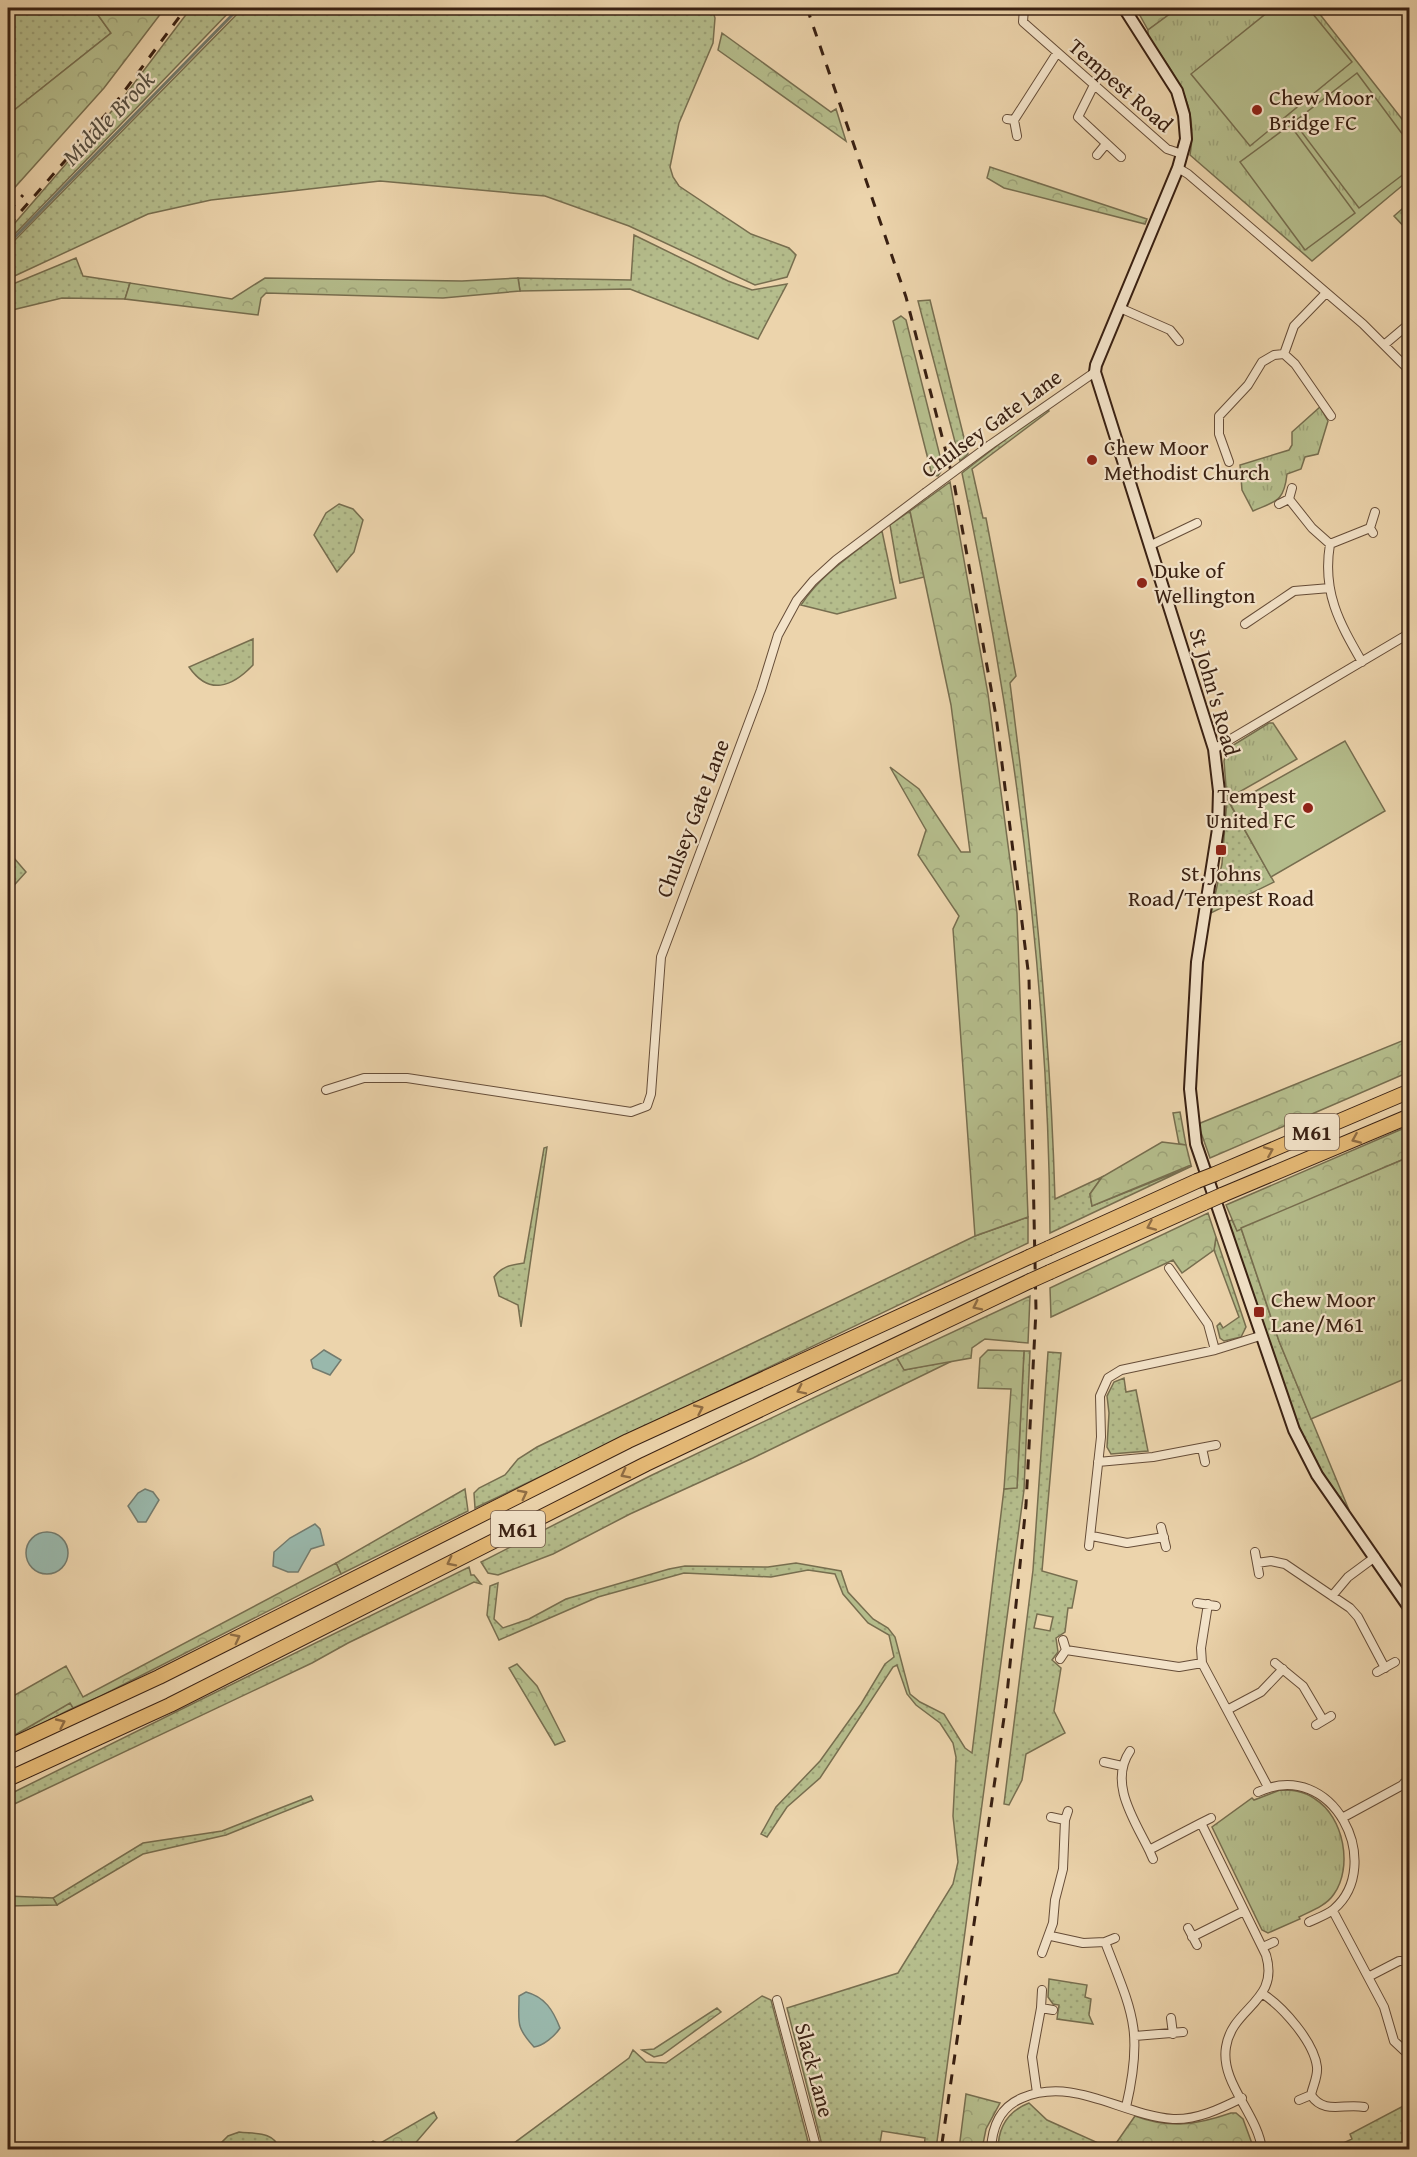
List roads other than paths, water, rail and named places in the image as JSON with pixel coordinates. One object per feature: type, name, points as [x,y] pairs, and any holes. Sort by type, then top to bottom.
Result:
[{"type":"highway","name":"M61","points":[[8,1747],[170,1672],[628,1441],[1197,1181],[1410,1091]]},
{"type":"highway","name":"M61","points":[[8,1779],[170,1705],[646,1464],[1030,1281],[1222,1195],[1410,1116]]},
{"type":"street","name":"Tempest Road","points":[[1024,8],[1023,22],[1167,149],[1182,154]]},
{"type":"street","points":[[1095,372],[1178,168],[1185,131],[1177,91],[1124,8]]},
{"type":"street","points":[[1017,136],[1010,119],[1057,52]]},
{"type":"street","points":[[1094,85],[1078,117],[1121,157]]},
{"type":"street","points":[[1096,155],[1106,144]]},
{"type":"street","points":[[1178,168],[1188,174],[1326,293],[1410,370]]},
{"type":"street","points":[[1284,354],[1289,336],[1301,316],[1326,293]]},
{"type":"street","points":[[1120,308],[1170,330],[1179,341]]},
{"type":"street","points":[[1384,345],[1410,323]]},
{"type":"street","points":[[1170,330],[1180,326]]},
{"type":"street","points":[[1229,462],[1219,434],[1219,416],[1248,385],[1262,362],[1274,355],[1284,354],[1295,364],[1331,416]]},
{"type":"street","name":"Chulsey Gate Lane","points":[[326,1090],[364,1078],[407,1078],[632,1112],[647,1106],[651,1094],[661,957],[666,937],[761,690],[782,626],[813,581],[925,493],[1095,372]]},
{"type":"street","name":"St John's Road","points":[[1095,372],[1214,749],[1219,791],[1218,830],[1197,962],[1190,1089],[1197,1144],[1218,1213],[1283,1403],[1305,1452],[1341,1512],[1410,1609]]},
{"type":"street","points":[[1280,504],[1289,499],[1292,488]]},
{"type":"street","points":[[1289,499],[1312,528],[1330,544]]},
{"type":"street","points":[[1330,544],[1371,530],[1375,512]]},
{"type":"street","points":[[1150,545],[1197,523]]},
{"type":"street","points":[[1330,544],[1327,569],[1337,618],[1362,662]]},
{"type":"street","points":[[1245,624],[1294,591],[1330,588]]},
{"type":"street","points":[[1251,609],[1256,617]]},
{"type":"street","points":[[1214,749],[1409,635]]},
{"type":"street","points":[[1169,1269],[1208,1324],[1215,1350]]},
{"type":"street","points":[[1185,1310],[1194,1304]]},
{"type":"street","points":[[1089,1546],[1092,1536],[1102,1422],[1100,1396],[1108,1378],[1121,1370],[1215,1350],[1260,1336]]},
{"type":"street","points":[[1098,1462],[1153,1457],[1216,1445]]},
{"type":"street","points":[[1202,1448],[1205,1462]]},
{"type":"street","points":[[1161,1527],[1166,1547]]},
{"type":"street","points":[[1092,1536],[1127,1543],[1164,1537]]},
{"type":"street","points":[[1255,1552],[1259,1574]]},
{"type":"street","points":[[1332,1596],[1348,1577],[1375,1557]]},
{"type":"street","points":[[1257,1563],[1270,1561],[1285,1564],[1358,1617],[1385,1668]]},
{"type":"street","points":[[1197,1603],[1212,1605],[1201,1648],[1202,1664],[1268,1787]]},
{"type":"street","points":[[1063,1640],[1066,1650]]},
{"type":"street","points":[[1066,1650],[1179,1667],[1202,1664]]},
{"type":"street","points":[[1060,1659],[1066,1650]]},
{"type":"street","points":[[1377,1672],[1395,1662]]},
{"type":"street","points":[[1275,1663],[1303,1686],[1323,1720]]},
{"type":"street","points":[[1227,1710],[1261,1692],[1283,1669]]},
{"type":"street","points":[[1130,1751],[1122,1766],[1126,1803],[1153,1859]]},
{"type":"street","points":[[1104,1762],[1122,1766]]},
{"type":"street","points":[[1342,1818],[1407,1782],[1410,1793]]},
{"type":"street","points":[[1258,1792],[1268,1787],[1288,1784],[1304,1786],[1323,1796],[1342,1818],[1352,1846],[1354,1863],[1346,1893],[1333,1911],[1310,1922]]},
{"type":"street","points":[[1042,1953],[1051,1936],[1063,1869],[1065,1820],[1068,1811]]},
{"type":"street","points":[[1051,1817],[1065,1820]]},
{"type":"street","points":[[1149,1850],[1211,1818]]},
{"type":"street","points":[[1201,1823],[1263,1947],[1269,1970],[1263,1994],[1232,2030],[1226,2045],[1226,2063],[1254,2122],[1262,2150]]},
{"type":"street","points":[[1192,1937],[1244,1911]]},
{"type":"street","points":[[1333,1911],[1384,2007],[1394,2041],[1410,2056]]},
{"type":"street","points":[[1188,1928],[1197,1945]]},
{"type":"street","points":[[1051,1936],[1083,1943],[1105,1942],[1115,1938]]},
{"type":"street","points":[[1105,1942],[1128,1997],[1136,2037],[1136,2059],[1126,2107]]},
{"type":"street","points":[[1263,1947],[1274,1942]]},
{"type":"street","points":[[1368,1977],[1399,1961],[1410,1960]]},
{"type":"street","points":[[1037,2092],[1032,2057],[1042,1990]]},
{"type":"street","points":[[1263,1994],[1287,2015],[1313,2054],[1317,2075],[1311,2095]]},
{"type":"street","name":"Slack Lane","points":[[777,2000],[817,2150]]},
{"type":"street","points":[[1041,2008],[1053,2010]]},
{"type":"street","points":[[1171,2018],[1173,2034]]},
{"type":"street","points":[[1136,2037],[1183,2032]]},
{"type":"street","points":[[991,2150],[995,2126],[1006,2109],[1014,2102],[1037,2092],[1060,2091],[1079,2094],[1149,2115],[1175,2119],[1201,2116],[1242,2098]]},
{"type":"street","points":[[1299,2100],[1311,2095]]},
{"type":"street","points":[[1311,2095],[1327,2108],[1351,2105],[1364,2107]]},
{"type":"waterway","name":"Middle Brook","points":[[8,255],[11,241],[239,8]]},
{"type":"railway","points":[[8,226],[114,105],[186,8]]},
{"type":"railway","points":[[807,8],[906,297],[954,483],[996,716],[1029,978],[1036,1310],[1026,1505],[1006,1704],[941,2150]]},
{"type":"railway","points":[[8,212],[23,195]]},
{"type":"place","name":"Chew Moor Bridge FC","points":[[1257,110]]},
{"type":"place","name":"Chew Moor Methodist Church","points":[[1092,460]]},
{"type":"place","name":"Duke of Wellington","points":[[1142,583]]},
{"type":"place","name":"Tempest United FC","points":[[1308,808]]},
{"type":"place","name":"St. Johns Road/Tempest Road","points":[[1221,850]]},
{"type":"place","name":"Chew Moor Lane/M61","points":[[1259,1312]]}]
